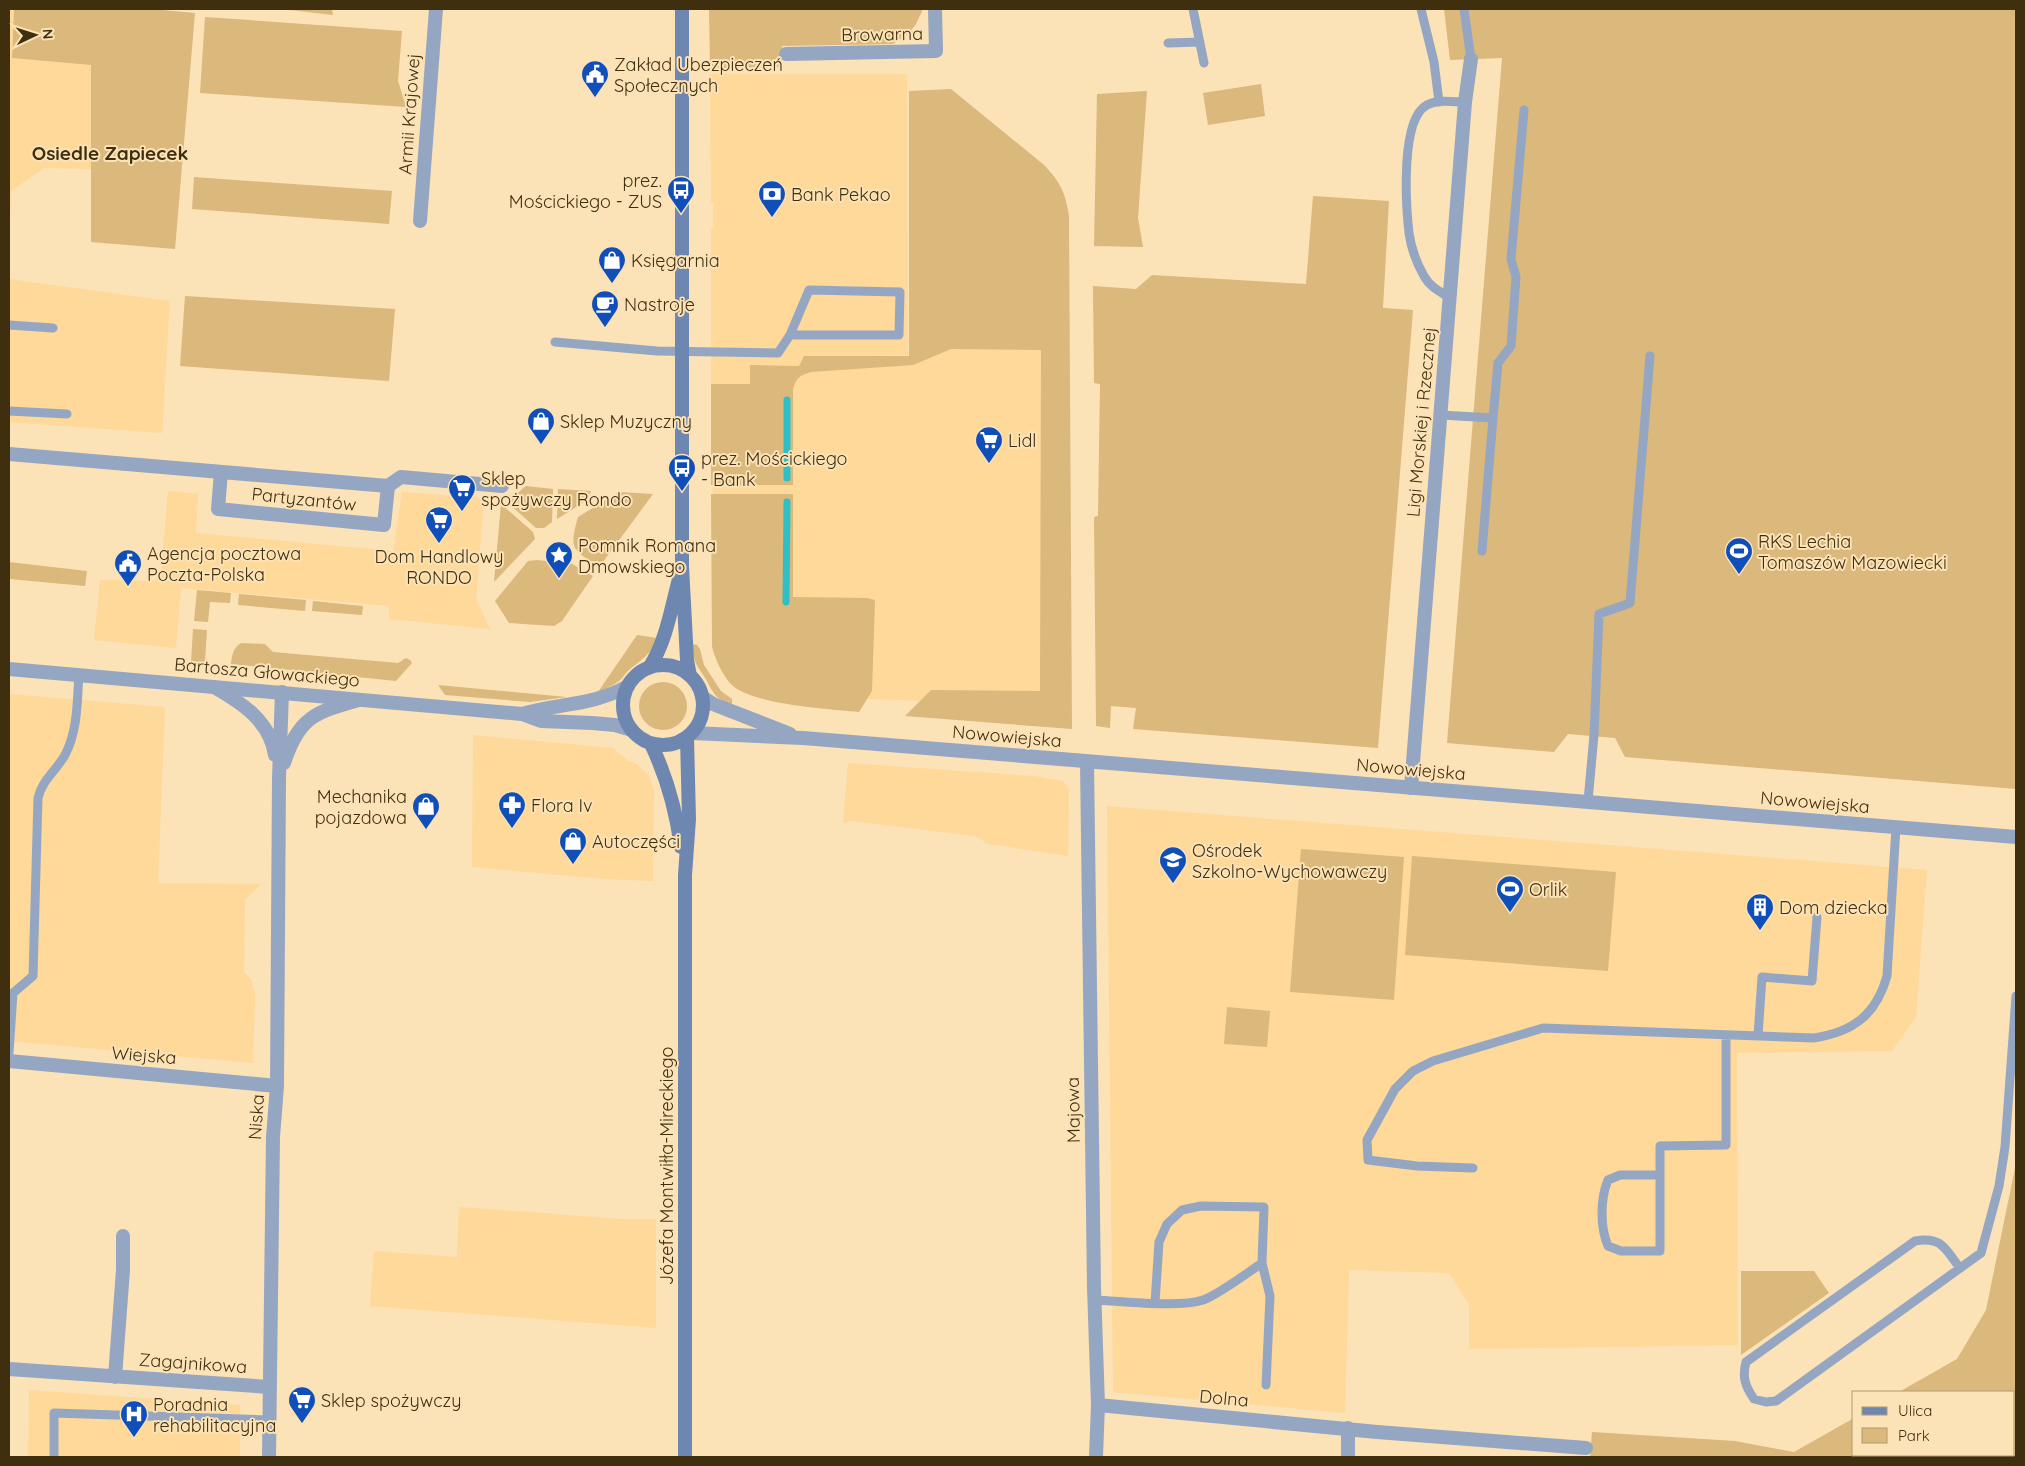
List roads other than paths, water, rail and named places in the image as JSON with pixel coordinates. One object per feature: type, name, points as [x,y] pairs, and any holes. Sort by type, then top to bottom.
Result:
[{"type":"main road","points":[[682,9],[682,566],[690,676]]},
{"type":"main road","points":[[649,668],[671,666],[682,670],[698,686],[702,696],[703,708],[701,718],[689,736],[667,745],[651,744],[644,741],[632,730],[624,714],[623,702],[628,686],[639,674],[649,668],[657,656],[682,566]]},
{"type":"main road","name":"Józefa Montwiłła-Mireckiego","points":[[685,1457],[685,875],[689,819],[689,736]]},
{"type":"main road","name":"Józefa Montwiłła-Mireckiego","points":[[651,744],[667,779],[677,820],[685,875]]},
{"type":"street","name":"Armii Krajowej","points":[[420,221],[436,9]]},
{"type":"street","name":"Browarna","points":[[786,54],[936,51],[935,9]]},
{"type":"street","name":"Ligi Morskiej i Rzecznej","points":[[1411,788],[1465,102],[1470,59]]},
{"type":"street","name":"Partyzantów","points":[[9,454],[388,486],[401,477],[502,486]]},
{"type":"street","name":"Partyzantów","points":[[221,472],[218,509],[384,525],[388,486]]},
{"type":"street","name":"Bartosza Głowackiego","points":[[9,669],[522,714],[541,721],[615,725],[632,730]]},
{"type":"street","name":"Niska","points":[[213,686],[252,712],[265,726],[274,747],[279,778]]},
{"type":"street","name":"Bartosza Głowackiego","points":[[522,714],[542,708],[589,702],[612,695],[628,686]]},
{"type":"street","name":"Niska","points":[[269,1457],[273,1138],[277,1086],[279,778],[282,692]]},
{"type":"street","name":"Nowowiejska","points":[[702,696],[713,704],[803,738]]},
{"type":"street","name":"Niska","points":[[279,778],[289,748],[300,728],[314,715],[330,708],[360,700]]},
{"type":"street","name":"Nowowiejska","points":[[689,736],[803,738],[2016,837]]},
{"type":"street","name":"Majowa","points":[[1087,762],[1098,1405],[1096,1457]]},
{"type":"street","name":"Wiejska","points":[[9,1061],[277,1086]]},
{"type":"street","name":"Zagajnikowa","points":[[115,1377],[123,1270],[123,1236]]},
{"type":"street","name":"Zagajnikowa","points":[[9,1369],[269,1387]]},
{"type":"street","name":"Dolna","points":[[1098,1405],[1377,1432],[1586,1448]]},
{"type":"street","points":[[1348,1428],[1348,1457]]},
{"type":"lane","points":[[1193,9],[1204,63]]},
{"type":"lane","points":[[1421,9],[1434,62],[1439,102]]},
{"type":"lane","points":[[1464,9],[1470,59]]},
{"type":"lane","points":[[1168,43],[1200,42]]},
{"type":"lane","points":[[1450,298],[1431,286],[1423,275],[1410,234],[1407,206],[1410,130],[1416,115],[1426,105],[1439,102],[1465,102]]},
{"type":"lane","points":[[1482,551],[1498,363],[1511,346],[1516,277],[1511,259],[1524,110]]},
{"type":"lane","points":[[555,342],[682,353],[778,353],[790,335],[809,290],[900,292],[899,335],[790,335]]},
{"type":"lane","points":[[9,325],[53,328]]},
{"type":"lane","points":[[1588,801],[1594,735],[1599,614],[1630,603],[1650,356]]},
{"type":"lane","points":[[9,411],[67,414]]},
{"type":"lane","points":[[1440,415],[1493,418]]},
{"type":"lane","points":[[9,1053],[14,993],[33,976],[38,798],[44,782],[64,757],[72,740],[76,720],[79,674]]},
{"type":"lane","points":[[1474,1168],[1417,1166],[1368,1160],[1367,1140],[1395,1089],[1413,1071],[1433,1061],[1543,1028],[1814,1038],[1835,1035],[1856,1025],[1872,1009],[1882,992],[1887,976],[1896,827]]},
{"type":"lane","points":[[1758,1036],[1762,977],[1812,981],[1817,917]]},
{"type":"lane","points":[[1960,1268],[1940,1242],[1928,1239],[1915,1241],[1746,1362],[1743,1374],[1746,1388],[1754,1399],[1766,1402],[1776,1401],[1981,1253],[1999,1186],[2005,1148],[2016,996]]},
{"type":"lane","points":[[1660,1174],[1620,1175],[1608,1180],[1603,1192],[1603,1234],[1608,1246],[1622,1251],[1660,1251],[1660,1174],[1660,1146],[1726,1145],[1726,1035]]},
{"type":"lane","points":[[1155,1302],[1159,1242],[1166,1224],[1182,1210],[1201,1206],[1264,1207],[1262,1263],[1270,1296],[1266,1385]]},
{"type":"lane","points":[[1095,1300],[1190,1303],[1204,1300],[1262,1263]]},
{"type":"lane","points":[[54,1457],[54,1413],[269,1420]]},
{"type":"waterway","points":[[787,400],[787,478]]},
{"type":"waterway","points":[[786,602],[787,502]]},
{"type":"place","name":"Zakład Ubezpieczeń Społecznych","points":[[595,98]]},
{"type":"place","name":"prez. Mościckiego - ZUS","points":[[681,214]]},
{"type":"place","name":"Bank Pekao","points":[[772,218]]},
{"type":"place","name":"Księgarnia","points":[[612,284]]},
{"type":"place","name":"Nastroje","points":[[605,328]]},
{"type":"place","name":"Sklep Muzyczny","points":[[541,445]]},
{"type":"place","name":"Lidl","points":[[989,464]]},
{"type":"place","name":"prez. Mościckiego - Bank","points":[[682,492]]},
{"type":"place","name":"Sklep spożywczy Rondo","points":[[462,512]]},
{"type":"place","name":"Dom Handlowy RONDO","points":[[439,544]]},
{"type":"place","name":"RKS Lechia Tomaszów Mazowiecki","points":[[1739,575]]},
{"type":"place","name":"Pomnik Romana Dmowskiego","points":[[559,579]]},
{"type":"place","name":"Agencja pocztowa Poczta-Polska","points":[[128,587]]},
{"type":"place","name":"Flora Iv","points":[[512,829]]},
{"type":"place","name":"Mechanika pojazdowa","points":[[426,830]]},
{"type":"place","name":"Autoczęści","points":[[573,865]]},
{"type":"place","name":"Ośrodek Szkolno-Wychowawczy","points":[[1173,884]]},
{"type":"place","name":"Orlik","points":[[1510,913]]},
{"type":"place","name":"Dom dziecka","points":[[1760,931]]},
{"type":"place","name":"Sklep spożywczy","points":[[302,1424]]},
{"type":"place","name":"Poradnia rehabilitacyjna","points":[[134,1438]]},
{"type":"district","name":"Osiedle Zapiecek","points":[[110,153]]}]
